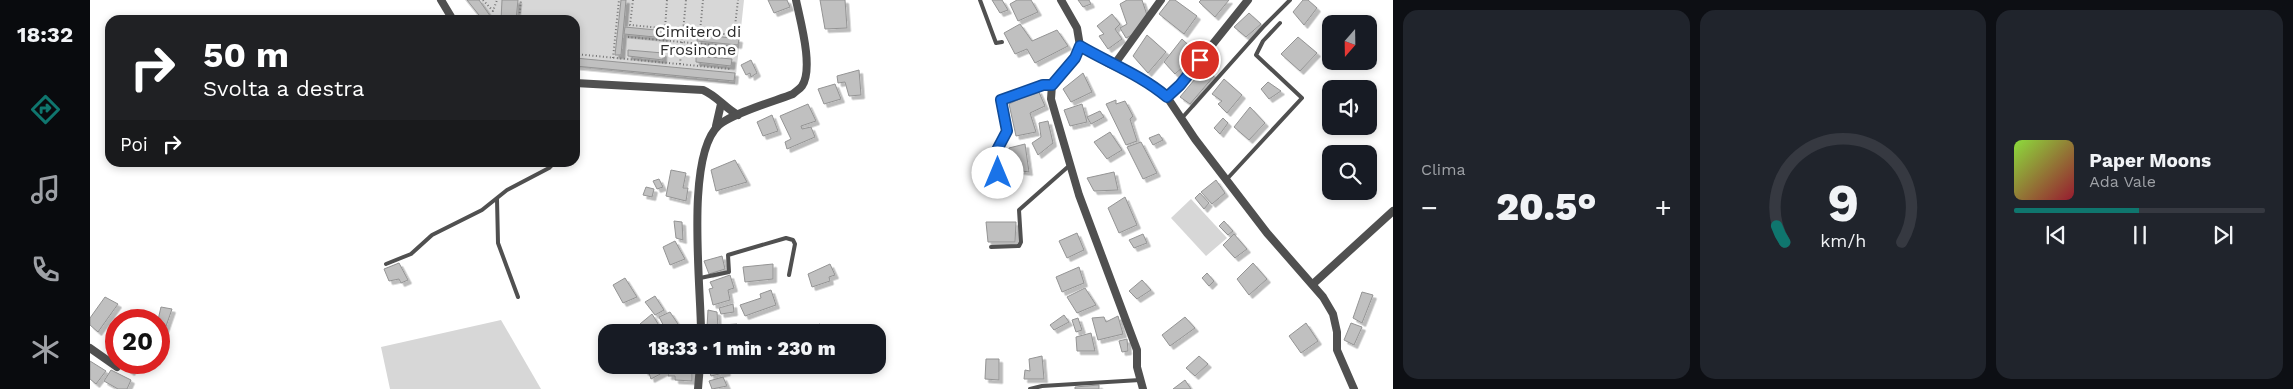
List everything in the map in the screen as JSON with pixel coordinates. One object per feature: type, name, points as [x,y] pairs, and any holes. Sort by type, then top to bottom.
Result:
[{"type":"street","points":[[441,0],[450,15]]},
{"type":"street","points":[[701,324],[699,172],[703,152],[711,134],[721,123],[793,94],[802,86],[806,73],[806,55],[796,0]]},
{"type":"street","points":[[1061,0],[1077,28],[1080,46],[1075,58],[1052,85],[1051,99],[1070,165],[1099,252],[1133,337],[1137,350],[1137,368],[1143,389]]},
{"type":"street","points":[[1114,66],[1161,0]]},
{"type":"street","points":[[1167,97],[1180,85],[1248,0]]},
{"type":"street","points":[[1080,46],[1114,66],[1149,82],[1167,97],[1287,257],[1313,284],[1333,314],[1338,350],[1354,389]]},
{"type":"street","points":[[580,83],[703,90],[713,94],[721,104],[738,115]]},
{"type":"street","points":[[715,129],[721,104]]},
{"type":"street","points":[[1313,284],[1393,210]]},
{"type":"street","points":[[90,348],[105,359]]},
{"type":"street","points":[[698,389],[699,374]]},
{"type":"lane","points":[[980,0],[996,43],[1002,42]]},
{"type":"lane","points":[[1182,119],[1264,26],[1290,0]]},
{"type":"lane","points":[[1227,179],[1302,98],[1256,56],[1263,41],[1280,23]]},
{"type":"lane","points":[[998,173],[997,150],[1007,131],[1001,100],[1043,85],[1052,85]]},
{"type":"lane","points":[[991,247],[1019,246],[1021,242],[1019,210],[1070,165]]},
{"type":"lane","points":[[386,264],[411,254],[432,235],[482,210],[497,200],[507,190],[550,167]]},
{"type":"lane","points":[[497,200],[498,243],[518,297]]},
{"type":"lane","points":[[700,278],[729,272],[728,255],[786,238],[794,240],[795,244],[789,275]]},
{"type":"lane","points":[[1030,389],[1042,386],[1140,380]]},
{"type":"path","points":[[483,0],[493,12],[497,0]]},
{"type":"path","points":[[519,15],[520,0]]},
{"type":"path","points":[[614,58],[619,0]]},
{"type":"path","points":[[633,0],[630,25],[734,35],[738,0]]},
{"type":"path","points":[[665,28],[667,0]]},
{"type":"path","points":[[680,64],[686,0]]},
{"type":"path","points":[[700,32],[703,0]]},
{"type":"path","points":[[628,37],[734,47]]},
{"type":"path","points":[[580,55],[730,69]]},
{"type":"green space","name":"Cimitero di Frosinone","points":[[465,0],[744,0],[735,84],[580,68],[580,15],[477,15]]},
{"type":"green space","points":[[1191,199],[1227,238],[1206,256],[1171,218]]},
{"type":"green space","points":[[501,320],[541,389],[390,389],[381,347]]},
{"type":"building","points":[[467,0],[479,0],[490,15],[479,15]]},
{"type":"building","points":[[502,0],[518,0],[516,15],[501,15]]},
{"type":"building","points":[[621,0],[626,0],[621,55],[615,55]]},
{"type":"building","points":[[768,0],[787,0],[790,7],[774,13]]},
{"type":"building","points":[[820,0],[845,0],[847,28],[825,29]]},
{"type":"building","points":[[992,0],[1002,0],[1008,10],[1000,13]]},
{"type":"building","points":[[1017,0],[1031,0],[1038,12],[1018,21],[1010,4]]},
{"type":"building","points":[[1078,0],[1089,0],[1091,4],[1083,7]]},
{"type":"building","points":[[1127,0],[1142,0],[1147,15],[1132,35],[1126,38],[1120,28],[1127,24],[1120,4]]},
{"type":"building","points":[[1170,0],[1175,0],[1197,16],[1184,34],[1159,14]]},
{"type":"building","points":[[1201,0],[1229,0],[1215,17],[1199,2]]},
{"type":"building","points":[[1303,0],[1308,0],[1317,8],[1304,25],[1293,12]]},
{"type":"building","points":[[1249,13],[1261,24],[1246,37],[1234,27]]},
{"type":"building","points":[[1112,14],[1120,24],[1115,29],[1122,39],[1108,49],[1099,36],[1104,34],[1097,26]]},
{"type":"building","points":[[1020,24],[1032,41],[1057,30],[1068,46],[1035,63],[1027,49],[1015,54],[1004,33]]},
{"type":"building","points":[[625,27],[666,31],[665,38],[624,34]]},
{"type":"building","points":[[698,34],[739,39],[738,45],[697,41]]},
{"type":"building","points":[[1147,35],[1166,52],[1148,73],[1133,56]]},
{"type":"building","points":[[1298,37],[1317,53],[1300,71],[1281,54]]},
{"type":"building","points":[[1182,39],[1198,54],[1175,74],[1164,62]]},
{"type":"building","points":[[628,50],[663,53],[663,60],[628,56]]},
{"type":"building","points":[[696,56],[732,59],[731,66],[696,62]]},
{"type":"building","points":[[580,58],[735,73],[734,81],[580,66]]},
{"type":"building","points":[[751,60],[757,73],[751,77],[750,73],[746,75],[741,65]]},
{"type":"building","points":[[1205,67],[1214,76],[1190,104],[1180,97]]},
{"type":"building","points":[[859,70],[861,95],[849,96],[845,82],[838,83],[837,76]]},
{"type":"building","points":[[1083,73],[1092,92],[1071,102],[1063,89]]},
{"type":"building","points":[[1224,79],[1242,95],[1227,113],[1218,104],[1222,101],[1212,94]]},
{"type":"building","points":[[1268,82],[1281,91],[1269,99],[1261,89]]},
{"type":"building","points":[[835,84],[841,99],[824,104],[818,89]]},
{"type":"building","points":[[1038,90],[1045,106],[1030,113],[1036,132],[1016,136],[1009,104]]},
{"type":"building","points":[[1116,100],[1116,104],[1125,101],[1133,116],[1130,119],[1137,141],[1126,145],[1106,104]]},
{"type":"building","points":[[808,104],[816,121],[801,126],[802,129],[811,127],[815,137],[787,149],[785,142],[791,139],[780,116]]},
{"type":"building","points":[[1082,104],[1087,122],[1070,126],[1064,110]]},
{"type":"building","points":[[1250,107],[1265,123],[1249,140],[1234,127]]},
{"type":"building","points":[[1100,111],[1104,117],[1091,124],[1087,117]]},
{"type":"building","points":[[772,115],[778,131],[763,136],[757,122]]},
{"type":"building","points":[[1223,118],[1228,123],[1220,134],[1214,128]]},
{"type":"building","points":[[1048,121],[1053,143],[1038,155],[1032,143],[1041,137],[1039,123]]},
{"type":"building","points":[[1110,132],[1122,150],[1107,159],[1094,142]]},
{"type":"building","points":[[1159,134],[1163,140],[1153,145],[1149,138]]},
{"type":"building","points":[[1141,142],[1157,173],[1143,179],[1127,147]]},
{"type":"building","points":[[1025,144],[1029,172],[1009,169],[1009,148]]},
{"type":"building","points":[[735,160],[747,182],[716,191],[711,170]]},
{"type":"building","points":[[993,166],[992,181],[981,180],[982,167]]},
{"type":"building","points":[[671,170],[686,173],[683,188],[688,188],[686,201],[666,196]]},
{"type":"building","points":[[1114,172],[1118,190],[1094,191],[1087,178]]},
{"type":"building","points":[[659,179],[663,187],[657,189],[653,181]]},
{"type":"building","points":[[1216,180],[1225,193],[1212,204],[1201,192]]},
{"type":"building","points":[[646,187],[654,189],[652,197],[643,195]]},
{"type":"building","points":[[1200,193],[1209,203],[1204,209],[1195,198]]},
{"type":"building","points":[[1125,197],[1137,225],[1119,233],[1108,208]]},
{"type":"building","points":[[674,221],[682,222],[683,240],[676,238]]},
{"type":"building","points":[[1224,221],[1233,231],[1228,235],[1219,226]]},
{"type":"building","points":[[986,222],[1016,222],[1015,242],[988,242]]},
{"type":"building","points":[[1077,233],[1084,250],[1067,258],[1059,241]]},
{"type":"building","points":[[1143,234],[1147,243],[1134,248],[1129,240]]},
{"type":"building","points":[[1234,234],[1247,249],[1235,258],[1223,245]]},
{"type":"building","points":[[675,241],[685,259],[670,265],[663,247]]},
{"type":"building","points":[[722,256],[725,269],[709,274],[704,261]]},
{"type":"building","points":[[399,263],[408,280],[401,283],[399,279],[389,281],[384,269]]},
{"type":"building","points":[[1253,263],[1267,279],[1249,295],[1237,279]]},
{"type":"building","points":[[773,264],[773,279],[745,282],[743,267]]},
{"type":"building","points":[[830,264],[835,275],[829,277],[830,281],[812,287],[808,274]]},
{"type":"building","points":[[1079,267],[1084,283],[1062,292],[1056,277]]},
{"type":"building","points":[[1207,273],[1214,281],[1209,286],[1202,278]]},
{"type":"building","points":[[730,275],[734,288],[728,290],[730,300],[713,305],[709,289],[713,288],[710,282]]},
{"type":"building","points":[[625,278],[637,297],[623,303],[613,285]]},
{"type":"building","points":[[1142,280],[1151,290],[1137,299],[1129,291]]},
{"type":"building","points":[[1085,288],[1096,305],[1077,313],[1067,297]]},
{"type":"building","points":[[771,290],[776,305],[745,316],[740,305],[761,298],[760,294]]},
{"type":"building","points":[[1362,292],[1373,295],[1362,323],[1353,318]]},
{"type":"building","points":[[655,296],[664,310],[655,315],[645,302]]},
{"type":"building","points":[[105,297],[118,304],[114,309],[105,309],[105,322],[98,332],[90,325],[90,318]]},
{"type":"building","points":[[733,304],[734,312],[721,314],[719,308]]},
{"type":"building","points":[[161,307],[172,309],[170,315],[170,309],[161,309]]},
{"type":"building","points":[[708,310],[717,312],[718,324],[707,324]]},
{"type":"building","points":[[670,312],[678,324],[663,324],[659,317]]},
{"type":"building","points":[[652,314],[658,324],[640,324]]},
{"type":"building","points":[[1064,315],[1069,322],[1054,330],[1050,325]]},
{"type":"building","points":[[1118,316],[1123,334],[1098,340],[1092,318],[1104,317],[1106,322]]},
{"type":"building","points":[[1185,317],[1195,328],[1170,346],[1162,335]]},
{"type":"building","points":[[1078,318],[1082,330],[1076,332],[1072,320]]},
{"type":"building","points":[[1306,323],[1318,341],[1301,353],[1289,336]]},
{"type":"building","points":[[1351,323],[1362,327],[1354,345],[1344,340]]},
{"type":"building","points":[[1091,333],[1095,351],[1077,351],[1076,337]]},
{"type":"building","points":[[1127,339],[1128,351],[1122,352],[1119,341]]},
{"type":"building","points":[[1042,356],[1044,379],[1024,379],[1025,370],[1030,371],[1029,359]]},
{"type":"building","points":[[1199,356],[1208,364],[1195,376],[1186,368]]},
{"type":"building","points":[[986,359],[999,359],[999,380],[985,379]]},
{"type":"building","points":[[90,361],[105,370],[105,372],[96,384],[90,379]]},
{"type":"building","points":[[108,374],[119,374],[131,380],[127,389],[118,389],[104,381]]},
{"type":"building","points":[[649,374],[660,374],[651,379]]},
{"type":"building","points":[[668,374],[692,374],[692,381],[675,380],[675,376],[668,376]]},
{"type":"building","points":[[723,377],[727,386],[712,389],[709,381]]},
{"type":"building","points":[[1185,380],[1191,389],[1173,389]]},
{"type":"building","points":[[1099,385],[1099,389],[1075,389],[1075,387]]},
{"type":"route","points":[[998,173],[997,150],[1000,141],[1007,131],[1001,100],[1043,85],[1052,85],[1075,58],[1080,46],[1108,63],[1149,82],[1167,97],[1180,85],[1200,60]]}]
